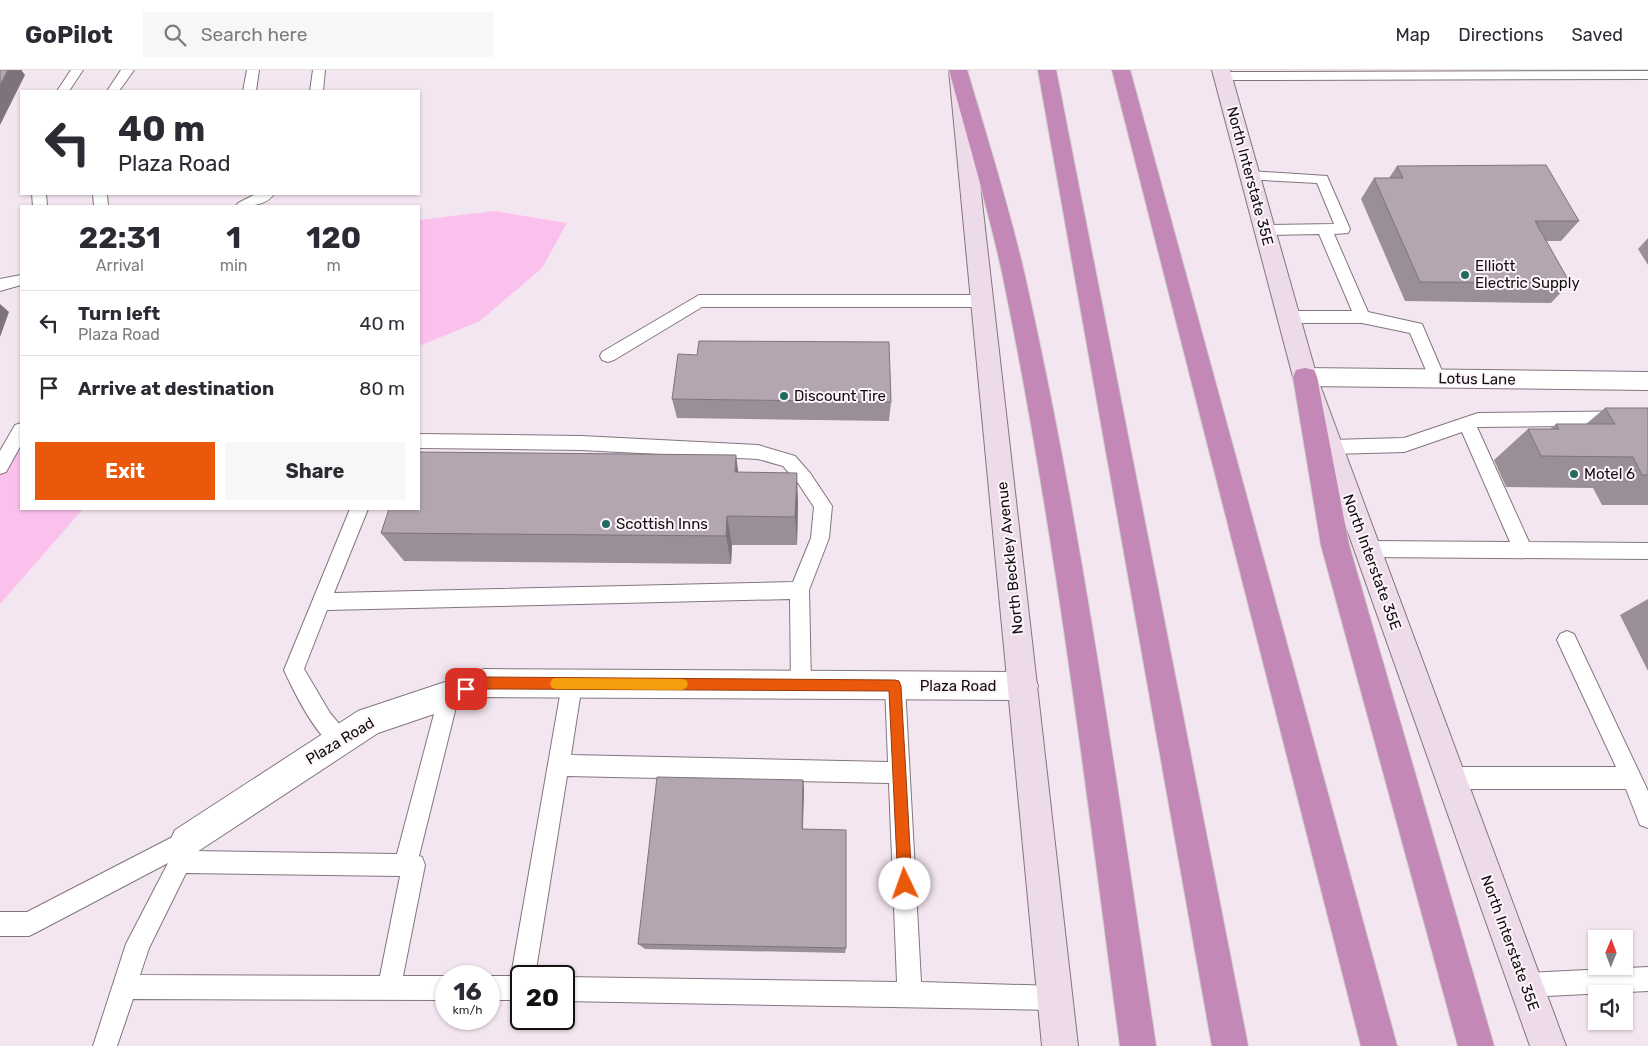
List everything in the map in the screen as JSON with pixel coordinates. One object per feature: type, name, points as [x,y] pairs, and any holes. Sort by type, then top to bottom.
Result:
[{"type":"highway","points":[[958,70],[1012,270],[1044,428],[1072,592],[1138,1046]]},
{"type":"highway","points":[[1047,70],[1230,1046]]},
{"type":"highway","points":[[1122,70],[1379,1046]]},
{"type":"highway","points":[[1306,377],[1335,545],[1476,1046]]},
{"type":"main road","name":"North Beckley Avenue","points":[[958,70],[1060,1046]]},
{"type":"main road","name":"North Interstate 35E","points":[[1222,73],[1306,377],[1548,1046]]},
{"type":"street","name":"Lotus Lane","points":[[1306,377],[1648,381]]},
{"type":"street","name":"Plaza Road","points":[[183,852],[369,721],[484,683],[1023,686]]},
{"type":"lane","points":[[64,90],[77,70]]},
{"type":"lane","points":[[114,90],[128,70]]},
{"type":"lane","points":[[250,90],[254,70]]},
{"type":"lane","points":[[316,90],[319,70]]},
{"type":"lane","points":[[1222,73],[1648,75]]},
{"type":"lane","points":[[1250,176],[1322,179],[1342,230],[1265,230]]},
{"type":"lane","points":[[245,205],[265,195]]},
{"type":"lane","points":[[1325,230],[1362,317]]},
{"type":"lane","points":[[0,285],[20,280]]},
{"type":"lane","points":[[608,356],[699,301],[983,301]]},
{"type":"lane","points":[[1289,317],[1362,317],[1416,328],[1437,378]]},
{"type":"lane","points":[[1331,447],[1404,445],[1478,420],[1648,418]]},
{"type":"lane","points":[[1467,424],[1523,550]]},
{"type":"lane","points":[[0,467],[20,432]]},
{"type":"lane","points":[[420,440],[581,442],[758,452],[789,461],[804,478],[823,506],[820,538],[799,590],[801,685]]},
{"type":"lane","points":[[340,740],[323,720],[294,670],[359,510]]},
{"type":"lane","points":[[1368,549],[1648,551]]},
{"type":"lane","points":[[321,602],[799,590]]},
{"type":"lane","points":[[1566,640],[1632,778],[1648,817]]},
{"type":"lane","points":[[524,965],[572,684]]},
{"type":"lane","points":[[895,686],[910,994]]},
{"type":"lane","points":[[405,865],[449,694]]},
{"type":"lane","points":[[558,765],[899,773]]},
{"type":"lane","points":[[1451,778],[1632,778]]},
{"type":"lane","points":[[105,1046],[138,944],[183,852]]},
{"type":"lane","points":[[0,924],[30,924],[183,852],[414,865],[389,988]]},
{"type":"lane","points":[[1526,985],[1648,979]]},
{"type":"lane","points":[[125,987],[435,988]]},
{"type":"lane","points":[[575,989],[1055,998]]},
{"type":"shaded area","points":[[495,211],[567,223],[542,268],[480,321],[420,346],[420,220]]},
{"type":"shaded area","points":[[20,424],[20,510],[82,510],[0,604],[0,470],[6,463]]},
{"type":"building","points":[[0,70],[8,70],[0,85]]},
{"type":"building","points":[[1546,165],[1579,221],[1535,221],[1570,283],[1420,282],[1374,178],[1403,178],[1397,166]]},
{"type":"building","name":"Discount Tire","points":[[699,341],[889,342],[891,402],[672,399],[678,354],[697,355]]},
{"type":"building","points":[[1605,408],[1648,408],[1648,475],[1642,475],[1633,457],[1541,456],[1528,429],[1559,429],[1556,424],[1615,424]]},
{"type":"building","name":"Scottish Inns","points":[[420,452],[736,455],[735,472],[797,473],[795,517],[727,516],[726,536],[381,533],[389,510],[420,510]]},
{"type":"building","points":[[657,777],[803,780],[802,829],[846,830],[846,948],[638,944]]},
{"type":"slow traffic","points":[[556,684],[682,684]]},
{"type":"place","name":"Elliott Electric Supply","points":[[1465,275]]},
{"type":"place","name":"Discount Tire","points":[[784,396]]},
{"type":"place","name":"Motel 6","points":[[1574,474]]},
{"type":"place","name":"Scottish Inns","points":[[606,524]]},
{"type":"route","points":[[466,689],[484,683],[895,686],[905,884]]}]
